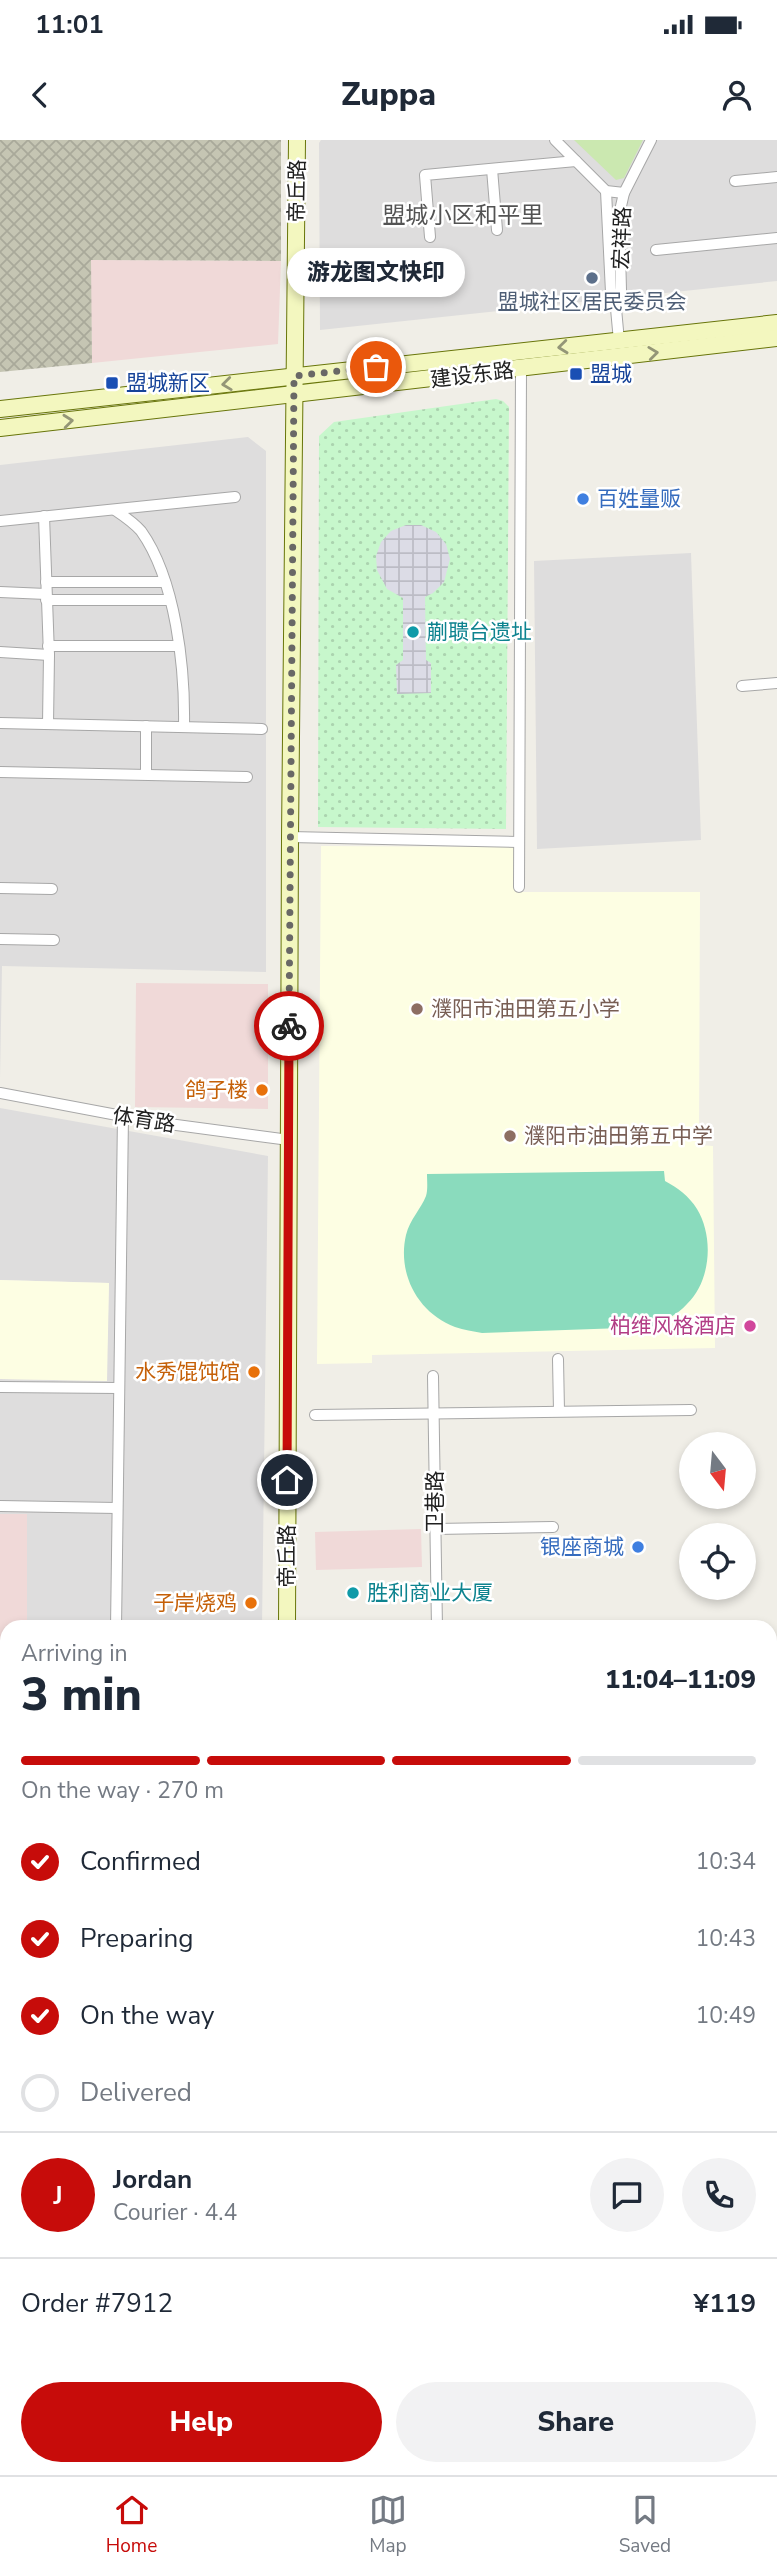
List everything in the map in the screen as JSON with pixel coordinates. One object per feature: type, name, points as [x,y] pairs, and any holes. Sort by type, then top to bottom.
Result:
[{"type":"main road","name":"帝丘路","points":[[287,1620],[290,837],[297,140]]},
{"type":"main road","name":"建设东路","points":[[0,409],[777,323]]},
{"type":"main road","name":"建设东路","points":[[0,428],[777,338]]},
{"type":"street","points":[[555,140],[606,191],[625,192]]},
{"type":"street","name":"宏祥路","points":[[619,341],[615,299],[621,290],[619,215],[625,192],[650,140]]},
{"type":"street","points":[[430,237],[425,175],[576,161]]},
{"type":"street","points":[[492,169],[497,230]]},
{"type":"street","points":[[735,181],[777,177]]},
{"type":"street","points":[[606,191],[611,292],[615,299]]},
{"type":"street","points":[[656,250],[777,238]]},
{"type":"street","points":[[519,887],[522,369]]},
{"type":"street","points":[[0,521],[235,497]]},
{"type":"street","points":[[116,510],[139,528],[165,582],[178,646],[184,726]]},
{"type":"street","points":[[44,516],[49,650],[48,724]]},
{"type":"street","points":[[46,582],[165,582]]},
{"type":"street","points":[[0,592],[46,597],[169,600]]},
{"type":"street","points":[[0,652],[178,646]]},
{"type":"street","points":[[742,686],[777,683]]},
{"type":"street","points":[[0,723],[262,729]]},
{"type":"street","points":[[146,726],[146,775]]},
{"type":"street","points":[[0,772],[247,777]]},
{"type":"street","points":[[290,837],[519,842]]},
{"type":"street","points":[[0,888],[52,889]]},
{"type":"street","points":[[0,939],[54,940]]},
{"type":"street","name":"体育路","points":[[0,1093],[122,1116],[289,1140]]},
{"type":"street","points":[[116,1620],[122,1116]]},
{"type":"street","points":[[558,1359],[559,1411]]},
{"type":"street","name":"卫巷路","points":[[433,1376],[437,1620]]},
{"type":"street","points":[[0,1387],[119,1388]]},
{"type":"street","points":[[315,1415],[691,1410]]},
{"type":"street","points":[[0,1506],[117,1507]]},
{"type":"street","points":[[435,1529],[553,1527]]},
{"type":"shaded area","points":[[0,140],[281,140],[281,261],[91,260],[92,363],[0,372]]},
{"type":"shaded area","points":[[321,140],[777,140],[777,281],[320,330]]},
{"type":"shaded area","points":[[90,260],[281,261],[278,344],[92,363]]},
{"type":"shaded area","name":"盟城新区","points":[[248,437],[266,451],[266,972],[2,966],[0,1079],[0,465]]},
{"type":"shaded area","points":[[406,525],[421,525],[436,532],[446,544],[450,559],[444,582],[425,597],[426,660],[431,663],[431,693],[397,694],[396,665],[403,660],[403,598],[387,589],[377,570],[376,556],[381,542],[391,531]]},
{"type":"shaded area","points":[[691,553],[701,840],[537,849],[534,561]]},
{"type":"shaded area","name":"濮阳市油田第五中学","points":[[321,846],[514,847],[515,892],[700,892],[699,1145],[713,1146],[715,1348],[372,1355],[372,1363],[317,1364]]},
{"type":"shaded area","points":[[136,983],[268,984],[268,1109],[135,1107]]},
{"type":"shaded area","points":[[0,1108],[268,1156],[262,1620],[27,1620],[27,1514],[0,1514],[0,1379],[106,1381],[109,1283],[0,1280]]},
{"type":"shaded area","points":[[0,1280],[109,1283],[107,1381],[0,1379]]},
{"type":"shaded area","points":[[0,1514],[27,1514],[27,1620],[0,1620]]},
{"type":"shaded area","points":[[421,1529],[422,1567],[316,1570],[315,1532]]},
{"type":"green space","points":[[574,140],[643,140],[624,178],[616,180]]},
{"type":"green space","name":"蒯聩台遗址","points":[[496,399],[509,407],[506,829],[318,827],[319,436],[334,422]]},
{"type":"green space","points":[[664,1171],[665,1181],[683,1193],[697,1209],[708,1245],[705,1271],[695,1294],[679,1311],[656,1325],[482,1333],[442,1321],[430,1312],[413,1290],[408,1278],[404,1250],[408,1229],[426,1196],[427,1174]]},
{"type":"way so far","points":[[289,1026],[294,376],[376,367]]},
{"type":"place","name":"盟城社区居民委员会","points":[[592,278]]},
{"type":"place","name":"游龙图文快印","points":[[376,367]]},
{"type":"place","name":"盟城","points":[[576,374]]},
{"type":"place","name":"盟城新区","points":[[112,383]]},
{"type":"place","name":"百姓量贩","points":[[583,499]]},
{"type":"place","name":"蒯聩台遗址","points":[[413,632]]},
{"type":"place","name":"濮阳市油田第五小学","points":[[417,1009]]},
{"type":"place","name":"鸽子楼","points":[[262,1090]]},
{"type":"place","name":"濮阳市油田第五中学","points":[[510,1136]]},
{"type":"place","name":"柏维风格酒店","points":[[750,1326]]},
{"type":"place","name":"水秀馄饨馆","points":[[254,1372]]},
{"type":"place","name":"银座商城","points":[[638,1547]]},
{"type":"place","name":"胜利商业大厦","points":[[353,1593]]},
{"type":"place","name":"子岸烧鸡","points":[[251,1603]]},
{"type":"district","name":"盟城小区和平里","points":[[463,215]]},
{"type":"route","points":[[287,1480],[289,1026]]}]
